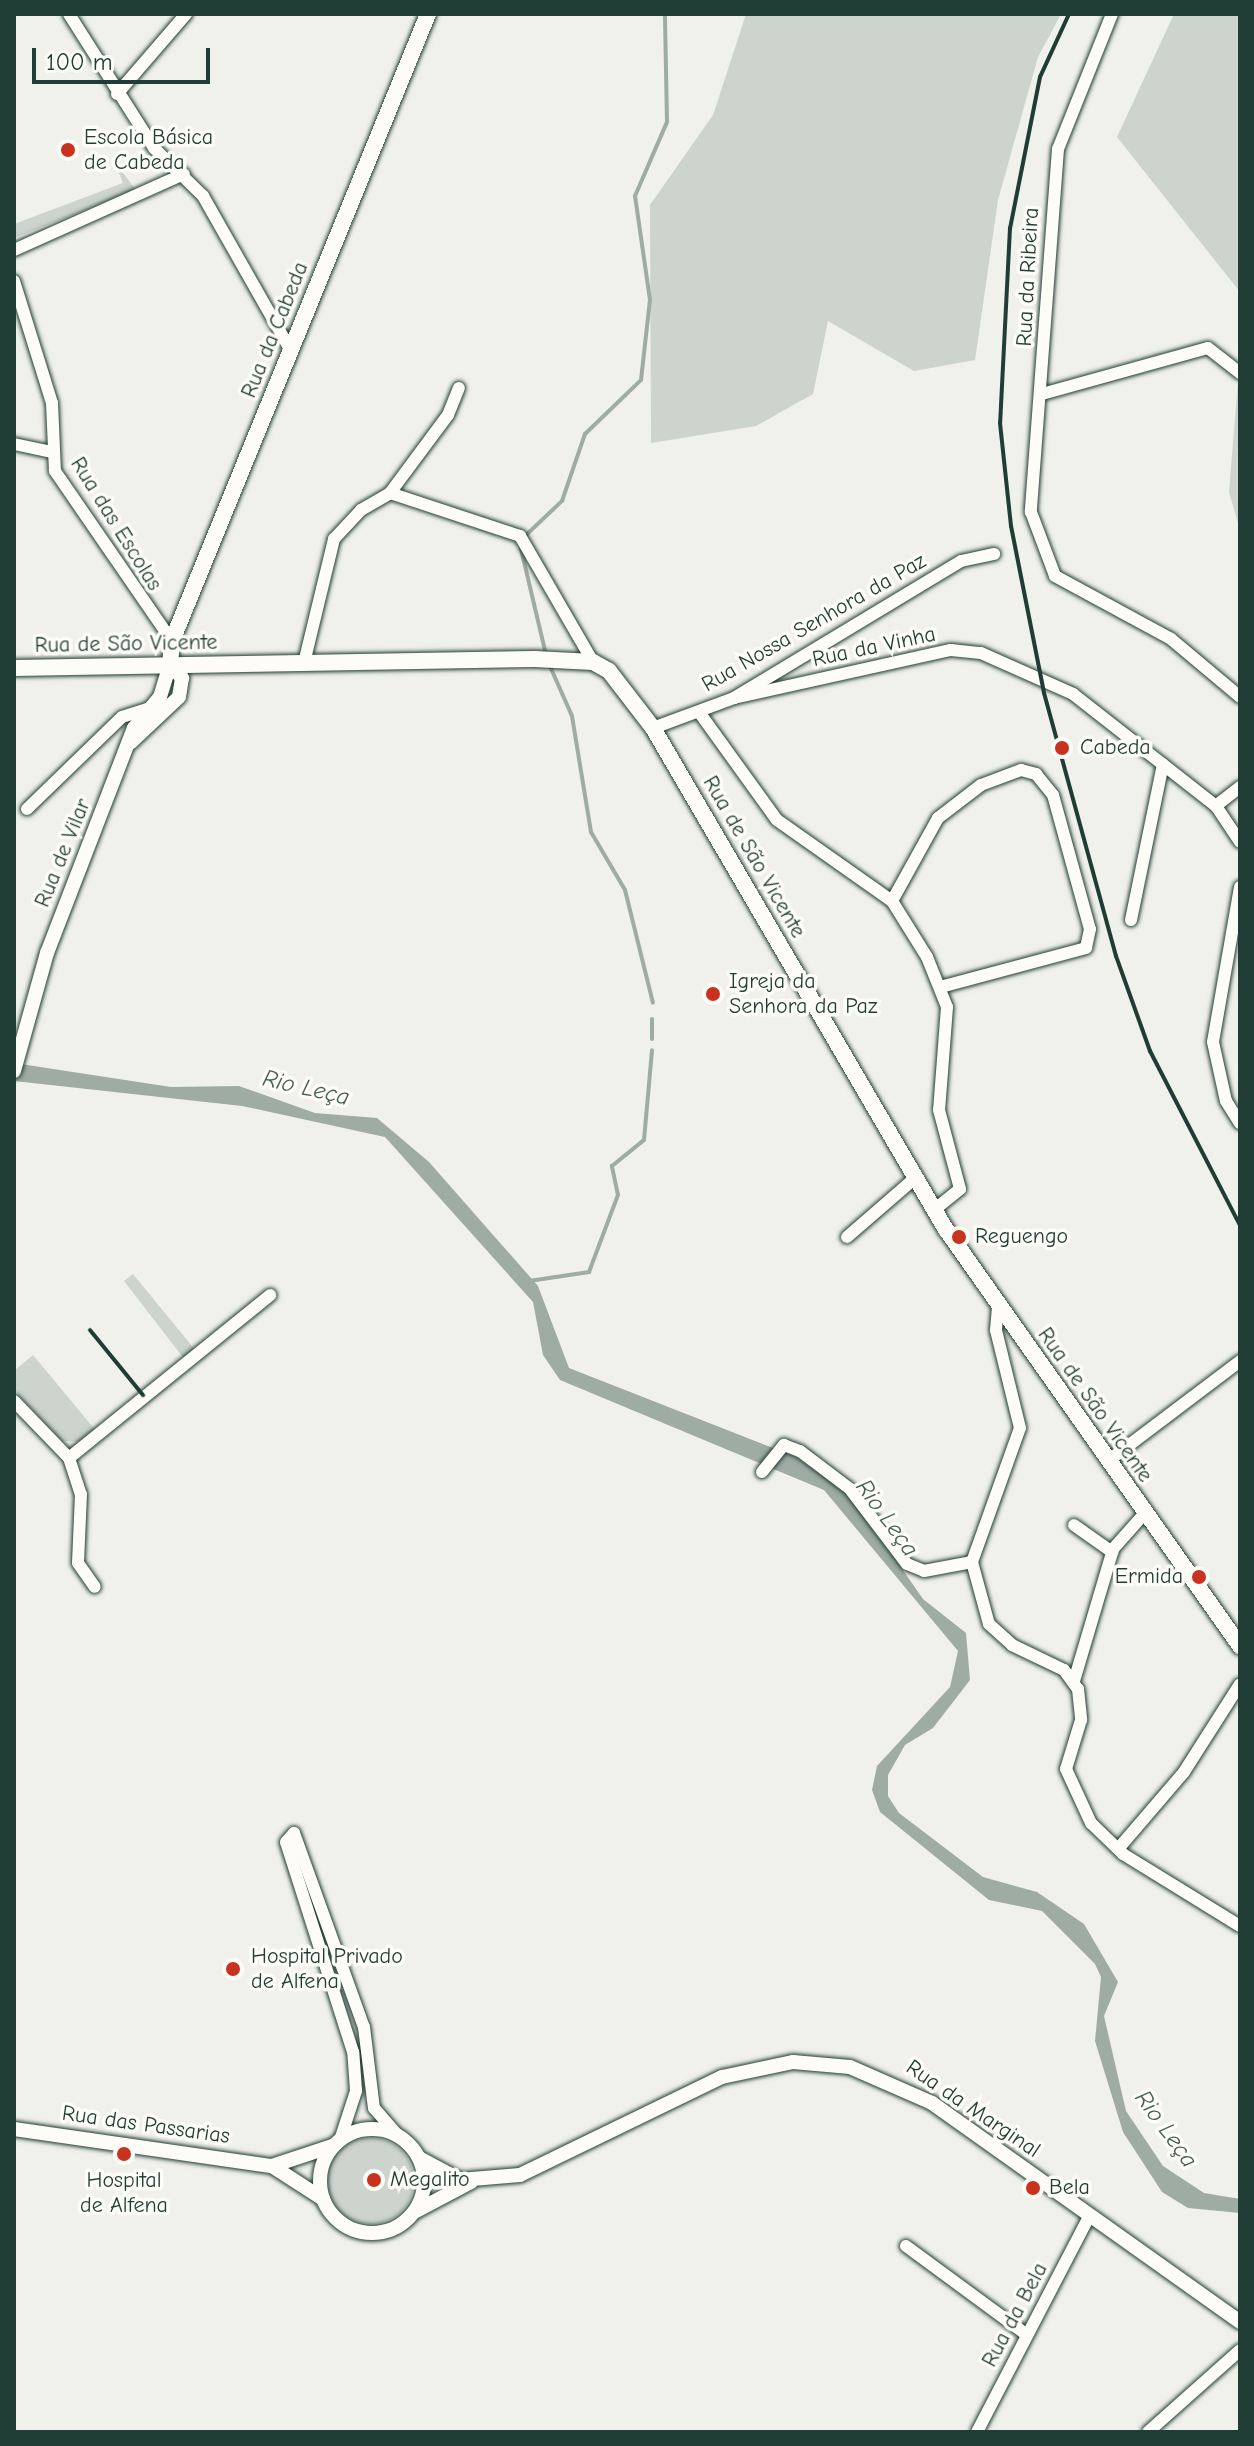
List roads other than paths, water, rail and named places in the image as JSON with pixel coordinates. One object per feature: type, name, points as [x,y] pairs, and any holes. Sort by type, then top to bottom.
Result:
[{"type":"main road","name":"Rua da Cabeda","points":[[170,665],[172,641],[428,14]]},
{"type":"main road","name":"Rua de São Vicente","points":[[14,668],[553,659],[593,662],[624,684],[653,728],[934,1210],[998,1307],[1240,1646]]},
{"type":"street","points":[[69,14],[154,148],[184,174],[290,349]]},
{"type":"street","points":[[117,94],[186,14]]},
{"type":"street","name":"Rua da Ribeira","points":[[1112,14],[1058,149],[1031,512],[1040,552],[1055,576],[1171,639],[1240,697]]},
{"type":"street","points":[[14,250],[184,174]]},
{"type":"street","name":"Rua das Escolas","points":[[14,281],[52,403],[51,452],[87,524],[172,641]]},
{"type":"street","points":[[1042,394],[1208,348],[1240,373]]},
{"type":"street","points":[[304,663],[334,539],[390,493],[448,415],[459,388]]},
{"type":"street","points":[[14,444],[51,452]]},
{"type":"street","points":[[390,493],[520,536],[593,662]]},
{"type":"street","name":"Rua Nossa Senhora da Paz","points":[[653,728],[734,698],[961,561],[994,554]]},
{"type":"street","name":"Rua da Vinha","points":[[734,698],[951,650],[981,653],[1073,694],[1216,806]]},
{"type":"street","name":"Rua de Vilar","points":[[15,1065],[47,953],[130,743],[152,707],[170,665],[182,678],[179,697],[130,743]]},
{"type":"street","points":[[27,809],[122,717],[152,707]]},
{"type":"street","points":[[699,712],[795,838],[892,901],[940,987],[950,1034],[939,1110],[960,1189],[934,1210]]},
{"type":"street","points":[[1131,920],[1163,764]]},
{"type":"street","points":[[892,901],[938,818],[981,785],[1021,770],[1036,774],[1053,795],[1090,929],[1086,948],[940,987]]},
{"type":"street","points":[[1240,787],[1216,806],[1240,842]]},
{"type":"street","points":[[1240,887],[1213,1042],[1226,1101],[1240,1123]]},
{"type":"street","points":[[847,1237],[915,1178]]},
{"type":"street","points":[[69,1458],[270,1295]]},
{"type":"street","points":[[998,1307],[996,1330],[1020,1428],[972,1562],[998,1635],[1074,1681]]},
{"type":"street","points":[[1108,1461],[1240,1361]]},
{"type":"street","points":[[14,1401],[69,1458],[81,1494],[78,1563],[95,1587]]},
{"type":"street","points":[[762,1472],[784,1445],[850,1489],[907,1564],[924,1571],[972,1562]]},
{"type":"street","points":[[1145,1513],[1112,1552],[1074,1681],[1081,1711],[1069,1754],[1070,1784],[1091,1823],[1118,1849],[1240,1926]]},
{"type":"street","points":[[1074,1525],[1112,1552]]},
{"type":"street","points":[[1118,1849],[1184,1772],[1240,1684]]},
{"type":"street","points":[[419,2158],[425,2185],[416,2211],[394,2229],[366,2233],[340,2222],[323,2199],[320,2176],[338,2142],[356,2091],[353,2052],[286,1842],[294,1833],[345,1969],[367,2040],[374,2108],[419,2158],[471,2182]]},
{"type":"street","points":[[311,1919],[324,1924],[345,1969]]},
{"type":"street","name":"Rua da Marginal","points":[[416,2211],[471,2182],[544,2168],[722,2077],[818,2061],[892,2079],[1240,2322]]},
{"type":"street","name":"Rua das Passarias","points":[[14,2129],[272,2166],[323,2199]]},
{"type":"street","points":[[338,2142],[369,2129],[398,2136]]},
{"type":"street","name":"Rua das Passarias","points":[[272,2166],[338,2142]]},
{"type":"street","name":"Rua da Bela","points":[[977,2432],[1089,2217]]},
{"type":"street","points":[[906,2246],[1027,2335]]},
{"type":"street","points":[[1148,2432],[1240,2350]]},
{"type":"waterway","points":[[526,535],[562,501],[585,434],[641,380],[650,300],[635,196],[667,122],[665,14]]},
{"type":"waterway","points":[[521,549],[546,655]]},
{"type":"waterway","points":[[549,664],[572,716],[591,832],[625,890],[653,1003]]},
{"type":"waterway","points":[[652,1019],[652,1039]]},
{"type":"waterway","points":[[529,1281],[589,1272],[618,1195],[612,1166],[644,1140],[652,1050]]},
{"type":"railway","points":[[1069,14],[1040,77],[1010,228],[1000,423],[1011,526],[1044,693],[1116,956],[1150,1051],[1240,1225]]},
{"type":"railway","points":[[90,1330],[143,1395]]},
{"type":"place","name":"Escola Básica de Cabeda","points":[[68,150]]},
{"type":"place","name":"Cabeda","points":[[1062,748]]},
{"type":"place","name":"Igreja da Senhora da Paz","points":[[713,994]]},
{"type":"place","name":"Reguengo","points":[[959,1237]]},
{"type":"place","name":"Ermida","points":[[1199,1577]]},
{"type":"place","name":"Hospital Privado de Alfena","points":[[233,1969]]},
{"type":"place","name":"Hospital de Alfena","points":[[124,2154]]},
{"type":"place","name":"Megalito","points":[[374,2180]]},
{"type":"place","name":"Bela","points":[[1033,2188]]},
{"type":"water label","name":"Rio Leça","points":[[306,1088]]},
{"type":"water label","name":"Rio Leça","points":[[887,1518]]},
{"type":"water label","name":"Rio Leça","points":[[1166,2129]]}]
